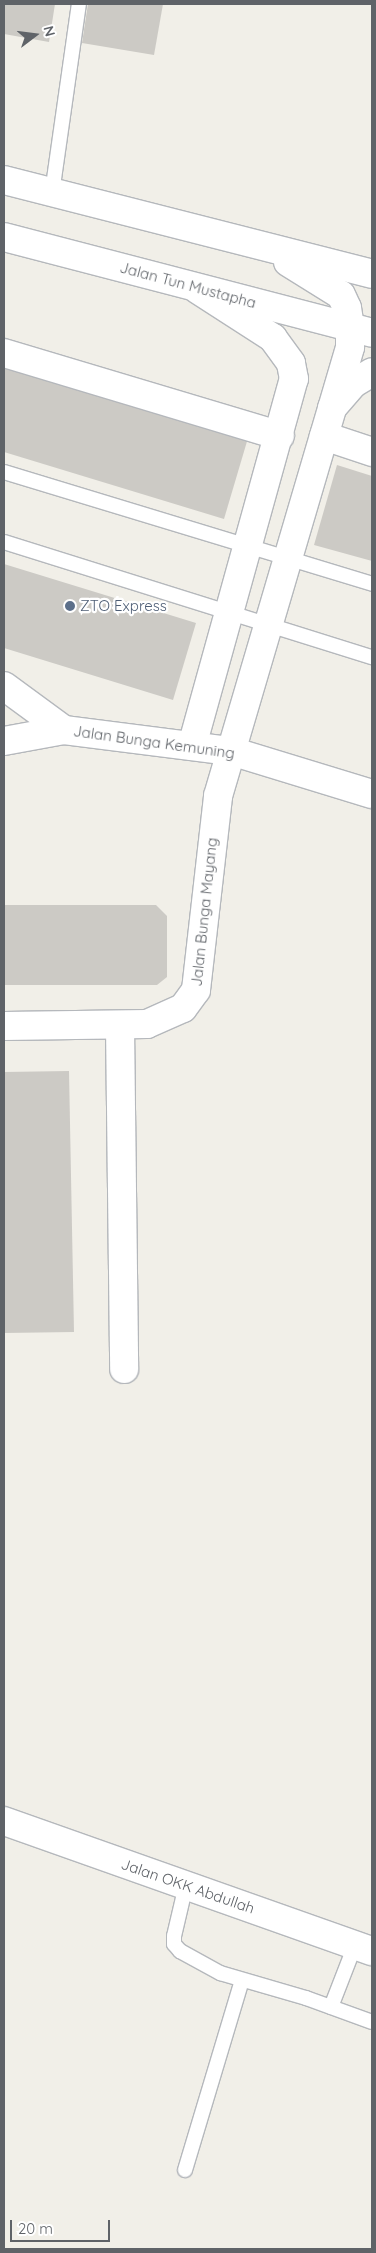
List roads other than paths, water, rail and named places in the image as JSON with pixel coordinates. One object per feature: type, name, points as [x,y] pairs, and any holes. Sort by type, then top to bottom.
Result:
[{"type":"street","points":[[4,180],[372,273]]},
{"type":"street","name":"Jalan Tun Mustapha","points":[[4,237],[361,330]]},
{"type":"street","name":"Jalan Bunga Mayang","points":[[4,1026],[120,1026],[147,1024],[183,1008],[196,990],[215,809],[350,347],[361,330],[345,300],[336,290],[257,244]]},
{"type":"street","points":[[191,285],[273,338],[284,349],[294,379],[280,436],[192,746]]},
{"type":"street","points":[[4,353],[280,436]]},
{"type":"street","points":[[332,408],[354,384],[372,372]]},
{"type":"street","points":[[324,436],[372,452]]},
{"type":"street","name":"Jalan Bunga Kemuning","points":[[4,686],[64,730],[231,752],[372,794]]},
{"type":"street","points":[[4,741],[64,730]]},
{"type":"street","points":[[120,1026],[124,1369]]},
{"type":"street","name":"Jalan OKK Abdullah","points":[[4,1821],[364,1948]]},
{"type":"lane","points":[[52,193],[79,4]]},
{"type":"lane","points":[[4,472],[372,584]]},
{"type":"lane","points":[[4,542],[372,657]]},
{"type":"lane","points":[[186,1885],[174,1944],[196,1962],[242,1980],[331,2007],[372,2022]]},
{"type":"lane","points":[[331,2007],[364,1948]]},
{"type":"lane","points":[[184,2170],[242,1980]]},
{"type":"place","name":"ZTO Express","points":[[70,606]]}]
